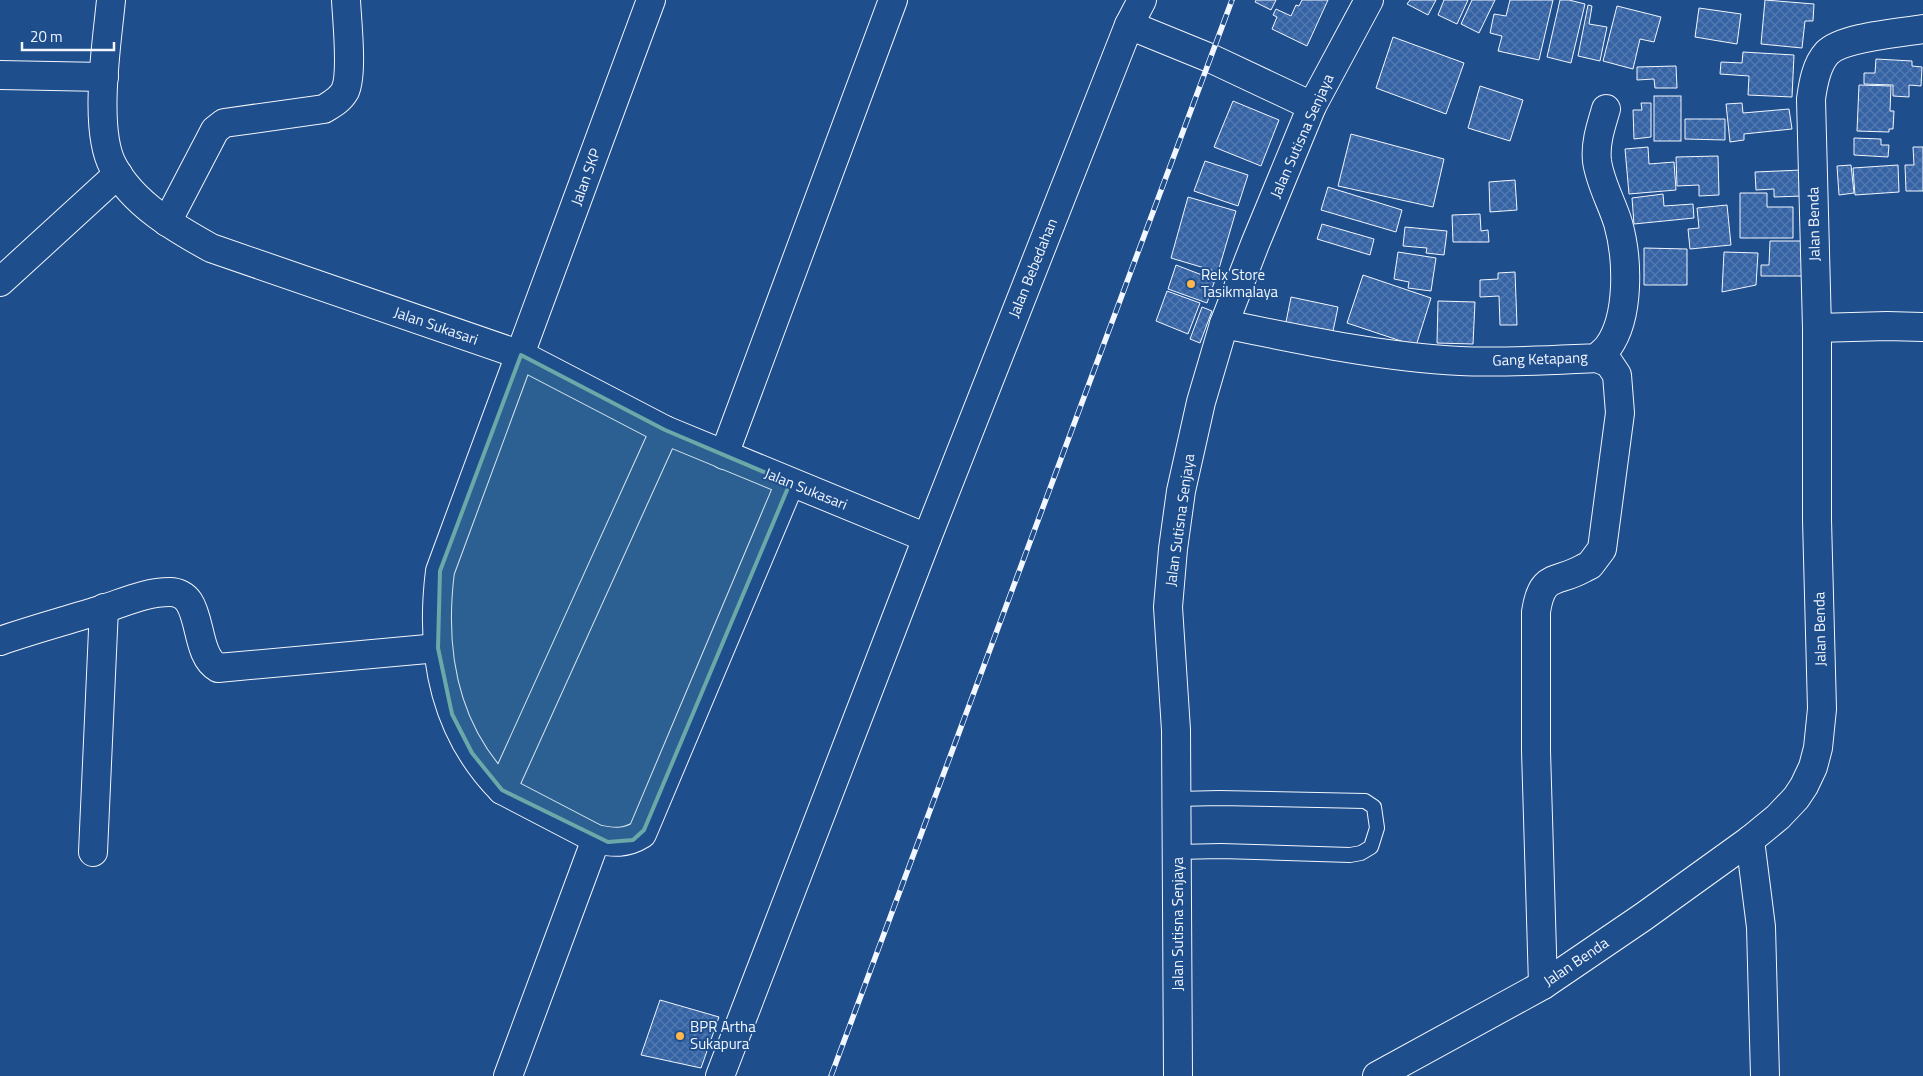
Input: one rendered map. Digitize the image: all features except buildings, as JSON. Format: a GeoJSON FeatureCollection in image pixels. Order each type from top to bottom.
{"type":"FeatureCollection","features":[{"type":"Feature","properties":{"kind":"street","name":"Jalan Sukasari"},"geometry":{"type":"LineString","coordinates":[[111,0],[102,110],[106,145],[112,165],[118,174],[149,209],[167,222],[211,248],[521,355],[665,430],[927,538]]}},
{"type":"Feature","properties":{"kind":"street"},"geometry":{"type":"LineString","coordinates":[[167,222],[216,130],[224,123],[324,109],[337,101],[345,90],[349,76],[346,0]]}},
{"type":"Feature","properties":{"kind":"street","name":"Jalan SKP"},"geometry":{"type":"LineString","coordinates":[[502,790],[481,767],[459,730],[446,695],[438,648],[437,602],[440,571],[651,0]]}},
{"type":"Feature","properties":{"kind":"street"},"geometry":{"type":"LineString","coordinates":[[724,455],[893,0]]}},
{"type":"Feature","properties":{"kind":"street","name":"Jalan Bebedahan"},"geometry":{"type":"LineString","coordinates":[[720,1076],[927,538],[1129,25],[1142,0]]}},
{"type":"Feature","properties":{"kind":"street","name":"Jalan Sutisna Senjaya"},"geometry":{"type":"LineString","coordinates":[[1178,1076],[1176,730],[1168,607],[1173,549],[1182,491],[1201,402],[1224,324],[1312,106],[1369,0]]}},
{"type":"Feature","properties":{"kind":"street"},"geometry":{"type":"LineString","coordinates":[[1129,25],[1210,58],[1312,106]]}},
{"type":"Feature","properties":{"kind":"street","name":"Jalan Benda"},"geometry":{"type":"LineString","coordinates":[[1376,1076],[1543,985],[1750,840],[1786,808],[1804,786],[1813,767],[1821,730],[1822,709],[1816,450],[1817,328],[1811,99],[1818,70],[1828,52],[1841,44],[1923,29]]}},
{"type":"Feature","properties":{"kind":"street"},"geometry":{"type":"LineString","coordinates":[[0,75],[104,77]]}},
{"type":"Feature","properties":{"kind":"street","name":"Gang Ketapang"},"geometry":{"type":"LineString","coordinates":[[1224,324],[1311,342],[1436,359],[1500,361],[1597,358],[1608,347],[1620,322],[1623,309],[1624,286],[1624,264],[1618,225],[1598,162],[1597,142],[1606,109]]}},
{"type":"Feature","properties":{"kind":"street"},"geometry":{"type":"LineString","coordinates":[[0,282],[118,174]]}},
{"type":"Feature","properties":{"kind":"street"},"geometry":{"type":"LineString","coordinates":[[1817,328],[1923,327]]}},
{"type":"Feature","properties":{"kind":"street"},"geometry":{"type":"LineString","coordinates":[[1543,985],[1536,751],[1536,612],[1539,594],[1547,584],[1584,568],[1590,564],[1602,549],[1620,412],[1617,375],[1609,363],[1597,358]]}},
{"type":"Feature","properties":{"kind":"street"},"geometry":{"type":"LineString","coordinates":[[665,430],[502,790],[596,839],[614,843],[626,842],[633,840],[644,830],[790,483]]}},
{"type":"Feature","properties":{"kind":"street"},"geometry":{"type":"LineString","coordinates":[[0,641],[150,594],[169,592],[184,596],[189,602],[196,618],[205,652],[212,663],[218,668],[438,648]]}},
{"type":"Feature","properties":{"kind":"street"},"geometry":{"type":"LineString","coordinates":[[93,852],[104,608]]}},
{"type":"Feature","properties":{"kind":"street"},"geometry":{"type":"LineString","coordinates":[[508,1076],[596,839]]}},
{"type":"Feature","properties":{"kind":"street"},"geometry":{"type":"LineString","coordinates":[[1750,840],[1761,927],[1764,1076]]}},
{"type":"Feature","properties":{"kind":"lane"},"geometry":{"type":"LineString","coordinates":[[1177,800],[1219,798],[1365,801],[1374,807],[1377,828],[1371,846],[1361,853],[1350,855],[1221,851],[1177,852]]}},
{"type":"Feature","properties":{"kind":"highlighted area"},"geometry":{"type":"Polygon","coordinates":[[[521,355],[665,430],[790,483],[644,830],[633,840],[608,842],[502,790],[472,753],[452,714],[438,648],[440,571],[521,355]]]}},
{"type":"Feature","properties":{"kind":"railway"},"geometry":{"type":"LineString","coordinates":[[831,1076],[1232,0]]}},
{"type":"Feature","properties":{"kind":"place","name":"Relx Store Tasikmalaya"},"geometry":{"type":"Point","coordinates":[1191,284]}},
{"type":"Feature","properties":{"kind":"place","name":"BPR Artha Sukapura"},"geometry":{"type":"Point","coordinates":[680,1036]}}]}
